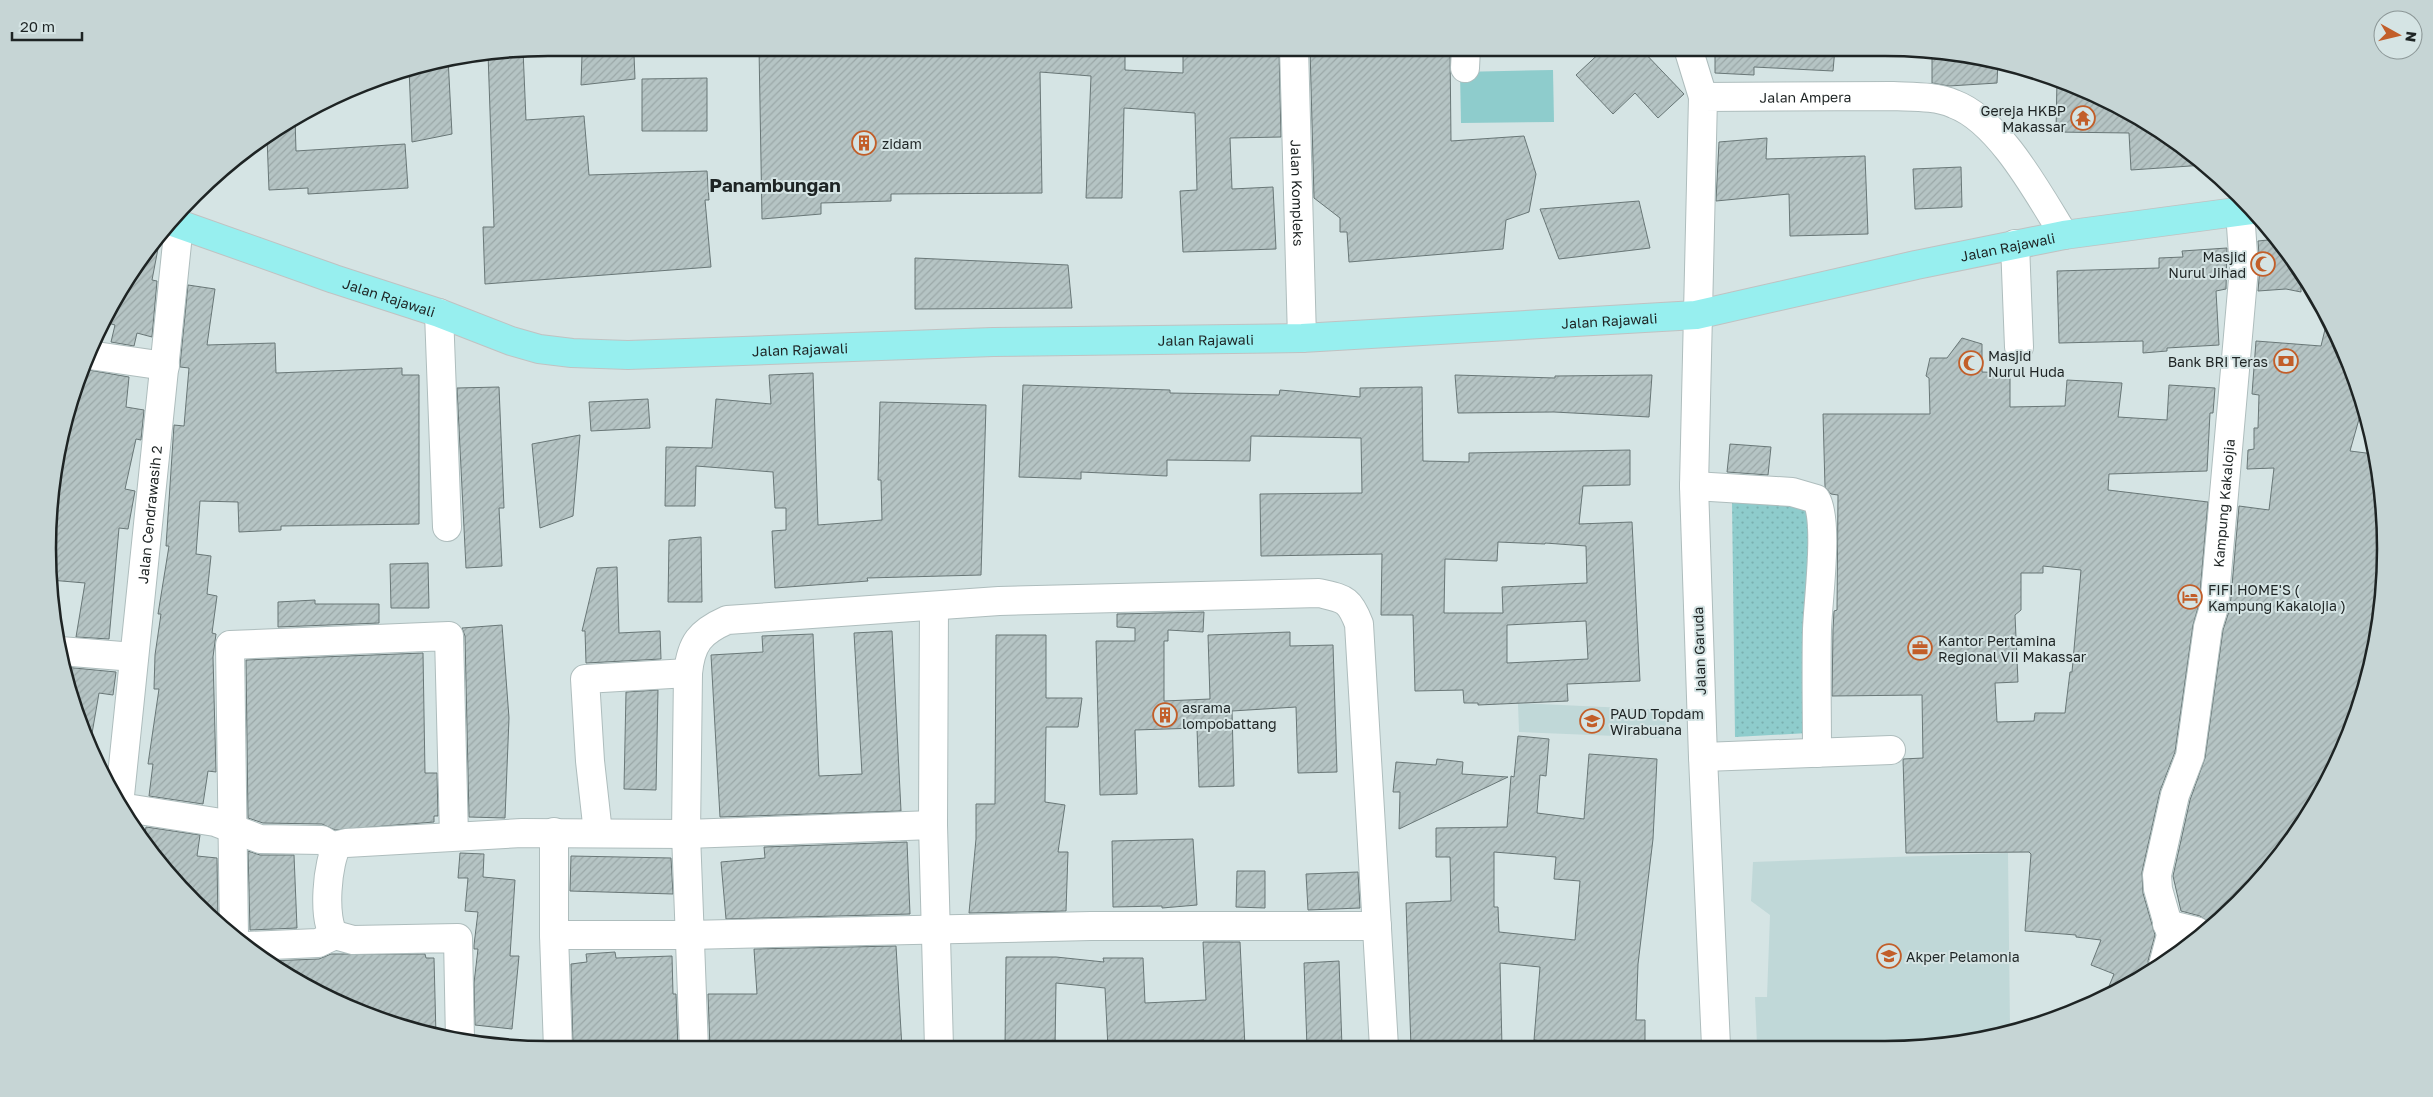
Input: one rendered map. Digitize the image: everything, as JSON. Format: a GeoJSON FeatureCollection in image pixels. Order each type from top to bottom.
{"type":"FeatureCollection","features":[{"type":"Feature","properties":{"kind":"main road","name":"Jalan Rajawali"},"geometry":{"type":"LineString","coordinates":[[178,224],[334,279],[439,313],[511,341],[539,349],[572,353],[628,355],[993,342],[1302,338],[1696,316],[2015,244],[2064,235],[2243,211]]}},
{"type":"Feature","properties":{"kind":"street","name":"Jalan Kompleks"},"geometry":{"type":"LineString","coordinates":[[1294,56],[1302,338]]}},
{"type":"Feature","properties":{"kind":"street"},"geometry":{"type":"LineString","coordinates":[[1690,56],[1703,97],[1696,316]]}},
{"type":"Feature","properties":{"kind":"street","name":"Jalan Ampera"},"geometry":{"type":"LineString","coordinates":[[1703,97],[1893,96],[1924,97],[1954,104],[1977,118],[2016,157],[2064,235]]}},
{"type":"Feature","properties":{"kind":"street","name":"Kampung Kakalojia"},"geometry":{"type":"LineString","coordinates":[[2167,952],[2171,935],[2158,889],[2157,875],[2175,795],[2190,756],[2208,627],[2214,607],[2244,268],[2246,214]]}},
{"type":"Feature","properties":{"kind":"street","name":"Jalan Cendrawasih 2"},"geometry":{"type":"LineString","coordinates":[[120,792],[165,366],[174,230]]}},
{"type":"Feature","properties":{"kind":"street"},"geometry":{"type":"LineString","coordinates":[[2015,244],[2019,347]]}},
{"type":"Feature","properties":{"kind":"street"},"geometry":{"type":"LineString","coordinates":[[439,313],[447,527]]}},
{"type":"Feature","properties":{"kind":"street","name":"Jalan Garuda"},"geometry":{"type":"LineString","coordinates":[[1696,316],[1694,486],[1703,757],[1716,1041]]}},
{"type":"Feature","properties":{"kind":"street"},"geometry":{"type":"LineString","coordinates":[[96,356],[165,366]]}},
{"type":"Feature","properties":{"kind":"street"},"geometry":{"type":"LineString","coordinates":[[1694,486],[1792,492],[1816,499],[1820,506],[1817,752]]}},
{"type":"Feature","properties":{"kind":"street"},"geometry":{"type":"LineString","coordinates":[[694,1041],[688,935],[686,834],[688,672],[690,654],[699,637],[712,626],[727,620],[999,601],[1319,593],[1345,598],[1353,608],[1359,624],[1384,1041]]}},
{"type":"Feature","properties":{"kind":"street"},"geometry":{"type":"LineString","coordinates":[[934,606],[933,826],[939,1041]]}},
{"type":"Feature","properties":{"kind":"street"},"geometry":{"type":"LineString","coordinates":[[234,927],[230,645],[449,636],[454,836]]}},
{"type":"Feature","properties":{"kind":"street"},"geometry":{"type":"LineString","coordinates":[[67,652],[134,657]]}},
{"type":"Feature","properties":{"kind":"street"},"geometry":{"type":"LineString","coordinates":[[598,833],[590,761],[585,679],[688,672]]}},
{"type":"Feature","properties":{"kind":"street"},"geometry":{"type":"LineString","coordinates":[[1703,757],[1891,750]]}},
{"type":"Feature","properties":{"kind":"street"},"geometry":{"type":"LineString","coordinates":[[130,808],[215,822],[260,839],[322,840],[336,848]]}},
{"type":"Feature","properties":{"kind":"street"},"geometry":{"type":"LineString","coordinates":[[460,1032],[458,938],[353,940],[335,935],[330,931],[328,923],[330,860],[336,848],[346,843],[454,836],[540,833],[686,834],[933,826]]}},
{"type":"Feature","properties":{"kind":"street"},"geometry":{"type":"LineString","coordinates":[[540,833],[554,935],[558,1041]]}},
{"type":"Feature","properties":{"kind":"street"},"geometry":{"type":"LineString","coordinates":[[2167,924],[2194,931]]}},
{"type":"Feature","properties":{"kind":"street"},"geometry":{"type":"LineString","coordinates":[[554,935],[688,935],[1091,926],[1377,926]]}},
{"type":"Feature","properties":{"kind":"street"},"geometry":{"type":"LineString","coordinates":[[258,946],[318,943],[335,935]]}},
{"type":"Feature","properties":{"kind":"shaded area"},"geometry":{"type":"Polygon","coordinates":[[[1553,70],[1554,122],[1461,123],[1460,72],[1553,70]]]}},
{"type":"Feature","properties":{"kind":"shaded area"},"geometry":{"type":"Polygon","coordinates":[[[1732,499],[1810,501],[1808,733],[1735,737],[1732,499]]]}},
{"type":"Feature","properties":{"kind":"shaded area","name":"PAUD Topdam Wirabuana"},"geometry":{"type":"Polygon","coordinates":[[[1518,703],[1668,710],[1664,738],[1519,732],[1518,703]]]}},
{"type":"Feature","properties":{"kind":"shaded area","name":"Akper Pelamonia"},"geometry":{"type":"Polygon","coordinates":[[[2008,853],[2010,1024],[1949,1037],[1917,1040],[1757,1041],[1755,997],[1767,997],[1770,915],[1751,901],[1753,862],[2008,853]]]}},
{"type":"Feature","properties":{"kind":"building"},"geometry":{"type":"Polygon","coordinates":[[[582,56],[634,56],[635,79],[581,85],[582,56]]]}},
{"type":"Feature","properties":{"kind":"building"},"geometry":{"type":"Polygon","coordinates":[[[759,56],[1125,56],[1125,70],[1183,73],[1183,56],[1279,56],[1281,137],[1230,138],[1232,189],[1273,187],[1276,249],[1183,252],[1180,191],[1197,190],[1195,113],[1124,108],[1122,198],[1086,198],[1091,76],[1040,72],[1042,193],[891,194],[891,201],[821,203],[821,214],[762,219],[759,56]]]}},
{"type":"Feature","properties":{"kind":"building"},"geometry":{"type":"Polygon","coordinates":[[[1310,56],[1450,56],[1451,141],[1524,136],[1536,174],[1529,212],[1506,220],[1503,249],[1349,262],[1347,232],[1340,232],[1340,218],[1314,198],[1310,56]]]}},
{"type":"Feature","properties":{"kind":"building"},"geometry":{"type":"Polygon","coordinates":[[[1596,56],[1648,56],[1684,94],[1658,118],[1635,93],[1613,114],[1576,75],[1596,56]]]}},
{"type":"Feature","properties":{"kind":"building"},"geometry":{"type":"Polygon","coordinates":[[[1715,56],[1834,56],[1833,71],[1754,67],[1754,75],[1715,73],[1715,56]]]}},
{"type":"Feature","properties":{"kind":"building"},"geometry":{"type":"Polygon","coordinates":[[[523,57],[526,120],[584,116],[589,175],[707,171],[709,200],[705,200],[711,267],[485,284],[483,227],[494,227],[488,60],[523,57]]]}},
{"type":"Feature","properties":{"kind":"building"},"geometry":{"type":"Polygon","coordinates":[[[1932,58],[1998,70],[1997,83],[1949,86],[1932,83],[1932,58]]]}},
{"type":"Feature","properties":{"kind":"building"},"geometry":{"type":"Polygon","coordinates":[[[448,67],[452,134],[412,142],[409,76],[448,67]]]}},
{"type":"Feature","properties":{"kind":"building"},"geometry":{"type":"Polygon","coordinates":[[[707,78],[707,131],[642,131],[642,79],[707,78]]]}},
{"type":"Feature","properties":{"kind":"building"},"geometry":{"type":"Polygon","coordinates":[[[2057,88],[2131,122],[2158,139],[2194,166],[2131,170],[2129,133],[2056,132],[2057,88]]]}},
{"type":"Feature","properties":{"kind":"building"},"geometry":{"type":"Polygon","coordinates":[[[295,126],[296,151],[405,144],[408,188],[308,194],[308,188],[269,190],[267,145],[295,126]]]}},
{"type":"Feature","properties":{"kind":"building"},"geometry":{"type":"Polygon","coordinates":[[[1767,138],[1766,159],[1865,156],[1868,234],[1790,236],[1789,194],[1716,201],[1719,142],[1767,138]]]}},
{"type":"Feature","properties":{"kind":"building"},"geometry":{"type":"Polygon","coordinates":[[[1961,167],[1962,207],[1915,209],[1913,169],[1961,167]]]}},
{"type":"Feature","properties":{"kind":"building"},"geometry":{"type":"Polygon","coordinates":[[[1639,201],[1650,248],[1559,259],[1540,209],[1639,201]]]}},
{"type":"Feature","properties":{"kind":"building"},"geometry":{"type":"Polygon","coordinates":[[[2268,240],[2294,275],[2301,286],[2301,292],[2286,289],[2258,291],[2260,267],[2258,241],[2268,240]]]}},
{"type":"Feature","properties":{"kind":"building"},"geometry":{"type":"Polygon","coordinates":[[[2227,248],[2226,289],[2216,291],[2219,345],[2167,348],[2167,351],[2143,353],[2143,341],[2059,343],[2057,271],[2159,268],[2159,258],[2183,257],[2182,251],[2227,248]]]}},
{"type":"Feature","properties":{"kind":"building"},"geometry":{"type":"Polygon","coordinates":[[[158,249],[152,280],[157,281],[152,337],[137,333],[134,346],[111,342],[115,325],[111,324],[122,302],[158,249]]]}},
{"type":"Feature","properties":{"kind":"building"},"geometry":{"type":"Polygon","coordinates":[[[915,258],[1068,265],[1072,308],[915,309],[915,258]]]}},
{"type":"Feature","properties":{"kind":"building"},"geometry":{"type":"Polygon","coordinates":[[[188,285],[215,289],[207,345],[275,343],[276,373],[402,368],[402,375],[419,375],[419,524],[281,526],[281,530],[239,532],[238,502],[200,501],[196,554],[211,556],[207,594],[217,596],[212,633],[216,634],[213,657],[216,772],[208,771],[203,804],[149,796],[153,764],[148,764],[159,689],[154,689],[155,655],[161,614],[158,614],[169,546],[166,546],[174,425],[184,426],[189,368],[180,367],[188,285]]]}},
{"type":"Feature","properties":{"kind":"building"},"geometry":{"type":"Polygon","coordinates":[[[2325,329],[2351,390],[2359,418],[2350,451],[2367,453],[2373,484],[2377,548],[2376,581],[2367,645],[2351,707],[2326,766],[2311,795],[2294,822],[2255,873],[2233,897],[2207,921],[2200,916],[2181,911],[2173,876],[2190,800],[2205,758],[2223,630],[2230,608],[2239,506],[2269,510],[2274,468],[2247,469],[2248,450],[2254,449],[2254,428],[2258,428],[2259,395],[2252,394],[2256,341],[2321,346],[2325,329]]]}},
{"type":"Feature","properties":{"kind":"building"},"geometry":{"type":"Polygon","coordinates":[[[1962,338],[1982,344],[1982,372],[2010,373],[2010,407],[2065,406],[2067,380],[2122,383],[2118,417],[2167,420],[2169,385],[2215,388],[2213,413],[2210,413],[2207,471],[2109,474],[2108,490],[2208,502],[2199,604],[2193,625],[2175,752],[2160,791],[2142,872],[2143,893],[2155,935],[2149,964],[2109,986],[2114,974],[2091,965],[2101,940],[2076,937],[2076,935],[2025,931],[2031,854],[2029,852],[1906,853],[1903,759],[1923,758],[1922,695],[1832,696],[1834,611],[1837,610],[1838,495],[1831,494],[1825,487],[1823,414],[1930,414],[1929,378],[1926,376],[1930,358],[1947,358],[1962,338]],[[2043,566],[2043,573],[2021,573],[2021,610],[2015,615],[2018,682],[1995,683],[1997,722],[2034,721],[2035,713],[2065,713],[2070,672],[2072,672],[2081,570],[2043,566]]]}},
{"type":"Feature","properties":{"kind":"building"},"geometry":{"type":"Polygon","coordinates":[[[90,370],[129,377],[126,407],[144,410],[141,440],[136,439],[125,489],[135,491],[128,529],[119,528],[109,639],[76,637],[85,583],[57,581],[56,548],[60,484],[66,452],[82,390],[90,370]]]}},
{"type":"Feature","properties":{"kind":"building"},"geometry":{"type":"Polygon","coordinates":[[[813,373],[818,525],[882,520],[881,480],[878,480],[880,402],[986,405],[981,575],[867,578],[868,581],[775,588],[772,531],[786,530],[786,508],[775,508],[773,472],[696,466],[695,506],[665,506],[666,447],[712,448],[716,399],[771,404],[769,375],[813,373]]]}},
{"type":"Feature","properties":{"kind":"building"},"geometry":{"type":"Polygon","coordinates":[[[1455,375],[1555,378],[1555,376],[1652,375],[1649,417],[1554,412],[1458,413],[1455,375]]]}},
{"type":"Feature","properties":{"kind":"building"},"geometry":{"type":"Polygon","coordinates":[[[1023,385],[1170,390],[1170,393],[1279,395],[1280,390],[1360,397],[1360,388],[1422,387],[1423,461],[1469,462],[1469,453],[1630,450],[1630,485],[1583,486],[1579,524],[1632,522],[1640,681],[1567,684],[1568,701],[1478,705],[1478,703],[1464,703],[1463,690],[1415,691],[1413,615],[1381,615],[1382,554],[1261,556],[1260,494],[1362,493],[1361,438],[1251,436],[1250,461],[1167,460],[1167,476],[1081,472],[1081,479],[1019,477],[1023,385]],[[1498,542],[1497,561],[1445,559],[1444,613],[1503,613],[1502,587],[1587,583],[1586,546],[1498,542]],[[1586,621],[1507,625],[1507,663],[1588,659],[1586,621]]]}},
{"type":"Feature","properties":{"kind":"building"},"geometry":{"type":"Polygon","coordinates":[[[499,387],[504,508],[499,508],[502,566],[466,568],[457,388],[499,387]]]}},
{"type":"Feature","properties":{"kind":"building"},"geometry":{"type":"Polygon","coordinates":[[[648,399],[650,428],[591,431],[589,402],[648,399]]]}},
{"type":"Feature","properties":{"kind":"building"},"geometry":{"type":"Polygon","coordinates":[[[580,435],[573,516],[540,528],[532,444],[580,435]]]}},
{"type":"Feature","properties":{"kind":"building"},"geometry":{"type":"Polygon","coordinates":[[[1730,444],[1771,447],[1768,475],[1727,472],[1730,444]]]}},
{"type":"Feature","properties":{"kind":"building"},"geometry":{"type":"Polygon","coordinates":[[[701,537],[702,602],[668,602],[669,540],[701,537]]]}},
{"type":"Feature","properties":{"kind":"building"},"geometry":{"type":"Polygon","coordinates":[[[428,563],[429,608],[391,608],[390,564],[428,563]]]}},
{"type":"Feature","properties":{"kind":"building"},"geometry":{"type":"Polygon","coordinates":[[[617,567],[619,633],[660,631],[661,659],[586,663],[585,631],[582,631],[597,568],[617,567]]]}},
{"type":"Feature","properties":{"kind":"building"},"geometry":{"type":"Polygon","coordinates":[[[315,600],[315,604],[379,604],[379,623],[278,627],[278,602],[315,600]]]}},
{"type":"Feature","properties":{"kind":"building"},"geometry":{"type":"Polygon","coordinates":[[[1204,612],[1203,632],[1168,630],[1168,641],[1164,641],[1164,701],[1210,699],[1208,635],[1290,632],[1290,646],[1333,645],[1337,772],[1298,773],[1296,707],[1232,711],[1234,786],[1199,787],[1197,728],[1135,730],[1137,794],[1100,795],[1096,641],[1135,641],[1135,628],[1117,627],[1117,614],[1204,612]]]}},
{"type":"Feature","properties":{"kind":"building"},"geometry":{"type":"Polygon","coordinates":[[[502,625],[509,718],[505,818],[469,817],[465,636],[462,628],[502,625]]]}},
{"type":"Feature","properties":{"kind":"building"},"geometry":{"type":"Polygon","coordinates":[[[892,631],[901,811],[720,817],[711,655],[763,652],[762,636],[813,634],[819,776],[862,774],[854,633],[892,631]]]}},
{"type":"Feature","properties":{"kind":"building"},"geometry":{"type":"Polygon","coordinates":[[[996,635],[1046,635],[1046,698],[1082,698],[1078,727],[1046,727],[1045,802],[1065,805],[1058,852],[1068,852],[1066,911],[969,913],[976,839],[976,804],[995,804],[996,635]]]}},
{"type":"Feature","properties":{"kind":"building"},"geometry":{"type":"Polygon","coordinates":[[[423,653],[425,773],[437,773],[438,816],[434,816],[434,822],[335,830],[322,824],[263,823],[248,818],[246,660],[423,653]]]}},
{"type":"Feature","properties":{"kind":"building"},"geometry":{"type":"Polygon","coordinates":[[[71,668],[116,672],[113,695],[99,693],[92,732],[82,707],[71,668]]]}},
{"type":"Feature","properties":{"kind":"building"},"geometry":{"type":"Polygon","coordinates":[[[658,690],[656,790],[624,789],[626,692],[658,690]]]}},
{"type":"Feature","properties":{"kind":"building"},"geometry":{"type":"Polygon","coordinates":[[[1518,736],[1549,739],[1546,776],[1540,775],[1537,813],[1584,819],[1589,754],[1657,759],[1653,839],[1638,964],[1636,1020],[1645,1020],[1645,1041],[1534,1040],[1540,967],[1500,963],[1502,1041],[1411,1041],[1406,903],[1451,901],[1450,857],[1436,857],[1436,828],[1507,827],[1511,776],[1514,777],[1518,736]],[[1494,852],[1494,907],[1498,907],[1499,932],[1575,940],[1580,881],[1554,879],[1556,857],[1494,852]]]}},
{"type":"Feature","properties":{"kind":"building"},"geometry":{"type":"Polygon","coordinates":[[[1437,759],[1463,762],[1462,774],[1508,777],[1399,829],[1400,792],[1393,792],[1396,762],[1436,765],[1437,759]]]}},
{"type":"Feature","properties":{"kind":"building"},"geometry":{"type":"Polygon","coordinates":[[[146,827],[200,835],[197,856],[217,858],[218,913],[178,873],[145,831],[146,827]]]}},
{"type":"Feature","properties":{"kind":"building"},"geometry":{"type":"Polygon","coordinates":[[[1193,839],[1197,905],[1162,908],[1162,906],[1113,907],[1112,841],[1193,839]]]}},
{"type":"Feature","properties":{"kind":"building"},"geometry":{"type":"Polygon","coordinates":[[[907,842],[910,914],[726,919],[721,862],[765,858],[764,847],[907,842]]]}},
{"type":"Feature","properties":{"kind":"building"},"geometry":{"type":"Polygon","coordinates":[[[248,851],[260,855],[294,855],[297,928],[250,930],[248,851]]]}},
{"type":"Feature","properties":{"kind":"building"},"geometry":{"type":"Polygon","coordinates":[[[460,853],[484,854],[483,877],[515,880],[510,956],[519,956],[512,1029],[475,1025],[474,983],[478,949],[474,949],[474,945],[478,912],[465,911],[468,878],[458,878],[460,853]]]}},
{"type":"Feature","properties":{"kind":"building"},"geometry":{"type":"Polygon","coordinates":[[[571,856],[671,858],[673,894],[570,891],[571,856]]]}},
{"type":"Feature","properties":{"kind":"building"},"geometry":{"type":"Polygon","coordinates":[[[1237,871],[1265,871],[1265,908],[1236,907],[1237,871]]]}},
{"type":"Feature","properties":{"kind":"building"},"geometry":{"type":"Polygon","coordinates":[[[1358,872],[1360,908],[1308,910],[1306,874],[1358,872]]]}},
{"type":"Feature","properties":{"kind":"building"},"geometry":{"type":"Polygon","coordinates":[[[1203,942],[1240,942],[1245,1041],[1108,1041],[1105,988],[1056,983],[1055,1041],[1005,1041],[1006,957],[1056,957],[1104,962],[1103,958],[1143,958],[1145,1003],[1206,1000],[1203,942]]]}},
{"type":"Feature","properties":{"kind":"building"},"geometry":{"type":"Polygon","coordinates":[[[896,946],[902,1041],[710,1041],[708,994],[757,994],[754,949],[896,946]]]}},
{"type":"Feature","properties":{"kind":"building"},"geometry":{"type":"Polygon","coordinates":[[[615,952],[616,958],[672,956],[673,994],[676,994],[678,1041],[573,1041],[571,964],[587,962],[586,954],[615,952]]]}},
{"type":"Feature","properties":{"kind":"building"},"geometry":{"type":"Polygon","coordinates":[[[331,954],[425,954],[426,958],[434,958],[436,1027],[390,1015],[360,1003],[302,975],[279,961],[319,959],[331,954]]]}},
{"type":"Feature","properties":{"kind":"building"},"geometry":{"type":"Polygon","coordinates":[[[1339,961],[1342,1041],[1307,1041],[1304,963],[1339,961]]]}},
{"type":"Feature","properties":{"kind":"place","name":"Gereja HKBP Makassar"},"geometry":{"type":"Point","coordinates":[2083,118]}},
{"type":"Feature","properties":{"kind":"place","name":"zidam"},"geometry":{"type":"Point","coordinates":[864,143]}},
{"type":"Feature","properties":{"kind":"place","name":"Masjid Nurul Jihad"},"geometry":{"type":"Point","coordinates":[2263,264]}},
{"type":"Feature","properties":{"kind":"place","name":"Bank BRI Teras"},"geometry":{"type":"Point","coordinates":[2286,361]}},
{"type":"Feature","properties":{"kind":"place","name":"Masjid Nurul Huda"},"geometry":{"type":"Point","coordinates":[1971,363]}},
{"type":"Feature","properties":{"kind":"place","name":"FIFI HOME'S ( Kampung Kakalojia )"},"geometry":{"type":"Point","coordinates":[2190,597]}},
{"type":"Feature","properties":{"kind":"place","name":"Kantor Pertamina Regional VII Makassar"},"geometry":{"type":"Point","coordinates":[1920,648]}},
{"type":"Feature","properties":{"kind":"place","name":"asrama lompobattang"},"geometry":{"type":"Point","coordinates":[1165,715]}},
{"type":"Feature","properties":{"kind":"place","name":"PAUD Topdam Wirabuana"},"geometry":{"type":"Point","coordinates":[1592,721]}},
{"type":"Feature","properties":{"kind":"place","name":"Akper Pelamonia"},"geometry":{"type":"Point","coordinates":[1889,956]}},
{"type":"Feature","properties":{"kind":"district","name":"Panambungan"},"geometry":{"type":"Point","coordinates":[775,184]}}]}
